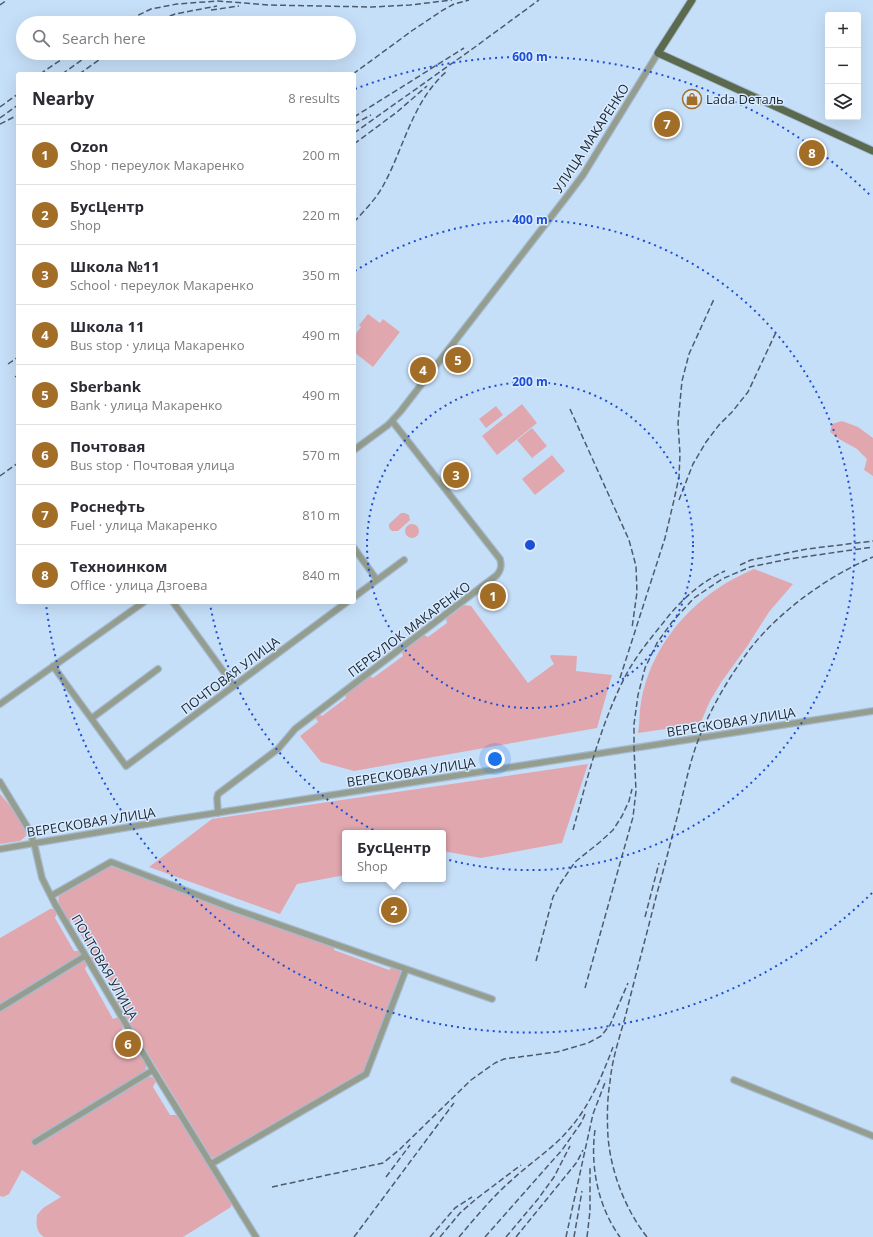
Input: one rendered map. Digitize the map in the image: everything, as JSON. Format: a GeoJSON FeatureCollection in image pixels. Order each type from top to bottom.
{"type":"FeatureCollection","features":[{"type":"Feature","properties":{"kind":"main road"},"geometry":{"type":"LineString","coordinates":[[692,0],[658,54],[873,151]]}},
{"type":"Feature","properties":{"kind":"street","name":"УЛИЦА МАКАРЕНКО"},"geometry":{"type":"LineString","coordinates":[[356,448],[392,421],[410,400],[568,195],[583,175],[658,54]]}},
{"type":"Feature","properties":{"kind":"street","name":"ПЕРЕУЛОК МАКАРЕНКО"},"geometry":{"type":"LineString","coordinates":[[218,813],[218,794],[278,749],[295,729],[497,575],[502,567],[500,559],[392,421]]}},
{"type":"Feature","properties":{"kind":"street"},"geometry":{"type":"LineString","coordinates":[[356,551],[377,580]]}},
{"type":"Feature","properties":{"kind":"street"},"geometry":{"type":"LineString","coordinates":[[356,596],[404,560]]}},
{"type":"Feature","properties":{"kind":"street"},"geometry":{"type":"LineString","coordinates":[[0,703],[141,604]]}},
{"type":"Feature","properties":{"kind":"street"},"geometry":{"type":"LineString","coordinates":[[174,604],[234,686]]}},
{"type":"Feature","properties":{"kind":"street","name":"ПОЧТОВАЯ УЛИЦА"},"geometry":{"type":"LineString","coordinates":[[92,718],[126,766],[344,604]]}},
{"type":"Feature","properties":{"kind":"street"},"geometry":{"type":"LineString","coordinates":[[53,666],[92,718],[158,669]]}},
{"type":"Feature","properties":{"kind":"street","name":"ВЕРЕСКОВАЯ УЛИЦА"},"geometry":{"type":"LineString","coordinates":[[0,849],[218,813],[873,711]]}},
{"type":"Feature","properties":{"kind":"street","name":"ПОЧТОВАЯ УЛИЦА"},"geometry":{"type":"LineString","coordinates":[[0,782],[28,828],[34,843],[42,878],[51,896],[153,1070],[256,1237]]}},
{"type":"Feature","properties":{"kind":"street"},"geometry":{"type":"LineString","coordinates":[[51,896],[111,862],[234,909],[492,999]]}},
{"type":"Feature","properties":{"kind":"street"},"geometry":{"type":"LineString","coordinates":[[0,1008],[85,956]]}},
{"type":"Feature","properties":{"kind":"street"},"geometry":{"type":"LineString","coordinates":[[211,1164],[366,1074],[406,969]]}},
{"type":"Feature","properties":{"kind":"street"},"geometry":{"type":"LineString","coordinates":[[35,1142],[153,1070]]}},
{"type":"Feature","properties":{"kind":"street"},"geometry":{"type":"LineString","coordinates":[[734,1080],[873,1136]]}},
{"type":"Feature","properties":{"kind":"shaded area"},"geometry":{"type":"Polygon","coordinates":[[[368,314],[380,323],[383,319],[400,332],[373,367],[356,354],[356,333],[361,327],[359,325],[368,314]]]}},
{"type":"Feature","properties":{"kind":"shaded area"},"geometry":{"type":"Polygon","coordinates":[[[522,404],[537,423],[497,455],[482,436],[522,404]]]}},
{"type":"Feature","properties":{"kind":"shaded area"},"geometry":{"type":"Polygon","coordinates":[[[496,406],[503,415],[486,428],[479,419],[496,406]]]}},
{"type":"Feature","properties":{"kind":"shaded area"},"geometry":{"type":"Polygon","coordinates":[[[842,421],[858,427],[873,438],[873,476],[864,470],[867,459],[857,449],[830,432],[832,424],[842,421]]]}},
{"type":"Feature","properties":{"kind":"shaded area"},"geometry":{"type":"Polygon","coordinates":[[[532,428],[547,446],[532,458],[517,440],[532,428]]]}},
{"type":"Feature","properties":{"kind":"shaded area"},"geometry":{"type":"Polygon","coordinates":[[[552,455],[565,471],[535,495],[522,479],[552,455]]]}},
{"type":"Feature","properties":{"kind":"shaded area"},"geometry":{"type":"Polygon","coordinates":[[[401,513],[409,515],[410,520],[398,531],[392,531],[389,528],[389,524],[401,513]]]}},
{"type":"Feature","properties":{"kind":"shaded area"},"geometry":{"type":"Polygon","coordinates":[[[412,524],[417,526],[419,531],[417,536],[412,538],[407,536],[405,531],[407,526],[412,524]]]}},
{"type":"Feature","properties":{"kind":"shaded area"},"geometry":{"type":"Polygon","coordinates":[[[754,569],[793,584],[769,612],[748,645],[722,681],[710,701],[700,724],[638,733],[640,706],[645,685],[658,653],[667,638],[690,611],[703,599],[726,583],[754,569]]]}},
{"type":"Feature","properties":{"kind":"shaded area"},"geometry":{"type":"Polygon","coordinates":[[[464,605],[471,606],[528,683],[554,664],[550,657],[551,655],[577,656],[576,671],[612,675],[597,728],[354,771],[321,762],[300,736],[318,722],[315,717],[319,714],[322,716],[346,698],[345,694],[370,676],[373,678],[403,656],[402,652],[424,635],[428,637],[447,623],[446,619],[464,605]]]}},
{"type":"Feature","properties":{"kind":"shaded area"},"geometry":{"type":"Polygon","coordinates":[[[588,764],[562,843],[481,858],[446,852],[446,830],[342,830],[342,876],[297,884],[280,914],[149,867],[212,819],[588,764]]]}},
{"type":"Feature","properties":{"kind":"shaded area"},"geometry":{"type":"Polygon","coordinates":[[[0,794],[16,814],[23,826],[26,836],[20,841],[0,844],[0,794]]]}},
{"type":"Feature","properties":{"kind":"shaded area"},"geometry":{"type":"Polygon","coordinates":[[[111,866],[334,947],[334,950],[389,970],[392,967],[400,970],[401,974],[363,1073],[215,1159],[211,1157],[117,1003],[118,997],[101,966],[94,963],[91,957],[93,956],[73,921],[69,922],[59,904],[58,897],[60,894],[111,866]]]}},
{"type":"Feature","properties":{"kind":"shaded area"},"geometry":{"type":"Polygon","coordinates":[[[50,909],[54,909],[56,911],[57,913],[55,918],[74,951],[79,951],[87,965],[85,969],[113,1019],[118,1017],[123,1026],[122,1030],[134,1051],[140,1053],[146,1064],[146,1069],[144,1072],[148,1077],[152,1077],[156,1081],[153,1087],[170,1115],[177,1115],[231,1202],[231,1207],[183,1237],[44,1237],[39,1233],[37,1228],[37,1215],[43,1208],[61,1197],[22,1170],[9,1194],[3,1197],[0,1196],[0,938],[50,909]]]}},
{"type":"Feature","properties":{"kind":"railway"},"geometry":{"type":"LineString","coordinates":[[0,5],[7,0]]}},
{"type":"Feature","properties":{"kind":"railway"},"geometry":{"type":"LineString","coordinates":[[136,16],[151,9],[177,4],[218,1],[269,5],[372,7],[410,5],[452,0]]}},
{"type":"Feature","properties":{"kind":"railway"},"geometry":{"type":"LineString","coordinates":[[356,72],[443,10],[454,4],[469,0]]}},
{"type":"Feature","properties":{"kind":"railway"},"geometry":{"type":"LineString","coordinates":[[356,132],[539,0]]}},
{"type":"Feature","properties":{"kind":"railway"},"geometry":{"type":"LineString","coordinates":[[170,16],[217,6]]}},
{"type":"Feature","properties":{"kind":"railway"},"geometry":{"type":"LineString","coordinates":[[211,10],[239,6]]}},
{"type":"Feature","properties":{"kind":"railway"},"geometry":{"type":"LineString","coordinates":[[356,116],[464,48]]}},
{"type":"Feature","properties":{"kind":"railway"},"geometry":{"type":"LineString","coordinates":[[43,72],[61,60]]}},
{"type":"Feature","properties":{"kind":"railway"},"geometry":{"type":"LineString","coordinates":[[65,72],[82,60]]}},
{"type":"Feature","properties":{"kind":"railway"},"geometry":{"type":"LineString","coordinates":[[82,72],[99,60]]}},
{"type":"Feature","properties":{"kind":"railway"},"geometry":{"type":"LineString","coordinates":[[356,220],[370,205],[380,191],[417,111],[434,84],[446,72]]}},
{"type":"Feature","properties":{"kind":"railway"},"geometry":{"type":"LineString","coordinates":[[356,143],[397,112],[427,86]]}},
{"type":"Feature","properties":{"kind":"railway"},"geometry":{"type":"LineString","coordinates":[[0,107],[16,95]]}},
{"type":"Feature","properties":{"kind":"railway"},"geometry":{"type":"LineString","coordinates":[[0,118],[16,106]]}},
{"type":"Feature","properties":{"kind":"railway"},"geometry":{"type":"LineString","coordinates":[[356,123],[371,115]]}},
{"type":"Feature","properties":{"kind":"railway"},"geometry":{"type":"LineString","coordinates":[[0,124],[16,116]]}},
{"type":"Feature","properties":{"kind":"railway"},"geometry":{"type":"LineString","coordinates":[[620,678],[665,538],[679,477],[680,454],[678,423],[682,381],[689,354],[714,299]]}},
{"type":"Feature","properties":{"kind":"railway"},"geometry":{"type":"LineString","coordinates":[[679,500],[693,464],[706,442],[748,392],[777,330]]}},
{"type":"Feature","properties":{"kind":"railway"},"geometry":{"type":"LineString","coordinates":[[8,364],[16,358]]}},
{"type":"Feature","properties":{"kind":"railway"},"geometry":{"type":"LineString","coordinates":[[570,409],[629,540],[636,566],[637,592],[632,628]]}},
{"type":"Feature","properties":{"kind":"railway"},"geometry":{"type":"LineString","coordinates":[[0,476],[16,464]]}},
{"type":"Feature","properties":{"kind":"railway"},"geometry":{"type":"LineString","coordinates":[[740,565],[751,560],[807,549],[873,541]]}},
{"type":"Feature","properties":{"kind":"railway"},"geometry":{"type":"LineString","coordinates":[[585,988],[633,817],[636,791],[634,724],[638,695],[645,668],[657,643],[672,622],[694,598],[722,579],[750,567],[789,559],[873,547]]}},
{"type":"Feature","properties":{"kind":"railway"},"geometry":{"type":"LineString","coordinates":[[647,1237],[632,1214],[620,1190],[612,1163],[608,1137],[608,1096],[616,1048],[696,747],[720,694],[740,663],[759,638],[804,597],[838,574],[873,557]]}},
{"type":"Feature","properties":{"kind":"railway"},"geometry":{"type":"LineString","coordinates":[[573,830],[602,730],[631,666],[653,635],[683,600],[707,581],[725,571]]}},
{"type":"Feature","properties":{"kind":"railway"},"geometry":{"type":"LineString","coordinates":[[536,961],[553,897],[560,884],[575,862],[613,830],[629,801],[632,789]]}},
{"type":"Feature","properties":{"kind":"railway"},"geometry":{"type":"LineString","coordinates":[[645,917],[659,863]]}},
{"type":"Feature","properties":{"kind":"railway"},"geometry":{"type":"LineString","coordinates":[[272,1187],[383,1163],[399,1150],[471,1080],[495,1063],[504,1059],[557,1052],[588,1043],[601,1036],[610,1025],[628,983]]}},
{"type":"Feature","properties":{"kind":"railway"},"geometry":{"type":"LineString","coordinates":[[459,1237],[499,1192],[519,1173],[552,1146],[573,1125],[593,1094],[613,1047]]}},
{"type":"Feature","properties":{"kind":"railway"},"geometry":{"type":"LineString","coordinates":[[566,1237],[593,1114],[606,1080]]}},
{"type":"Feature","properties":{"kind":"railway"},"geometry":{"type":"LineString","coordinates":[[354,1237],[454,1103]]}},
{"type":"Feature","properties":{"kind":"railway"},"geometry":{"type":"LineString","coordinates":[[485,1237],[562,1150],[581,1123],[586,1112]]}},
{"type":"Feature","properties":{"kind":"railway"},"geometry":{"type":"LineString","coordinates":[[595,1130],[594,1158],[597,1186],[606,1213],[620,1237]]}},
{"type":"Feature","properties":{"kind":"railway"},"geometry":{"type":"LineString","coordinates":[[386,1177],[410,1145]]}},
{"type":"Feature","properties":{"kind":"railway"},"geometry":{"type":"LineString","coordinates":[[506,1237],[538,1199],[554,1177],[570,1146]]}},
{"type":"Feature","properties":{"kind":"railway"},"geometry":{"type":"LineString","coordinates":[[516,1237],[577,1162],[583,1150]]}},
{"type":"Feature","properties":{"kind":"railway"},"geometry":{"type":"LineString","coordinates":[[440,1237],[460,1213],[521,1165]]}},
{"type":"Feature","properties":{"kind":"railway"},"geometry":{"type":"LineString","coordinates":[[587,1237],[590,1211],[590,1166]]}},
{"type":"Feature","properties":{"kind":"railway"},"geometry":{"type":"LineString","coordinates":[[574,1237],[582,1191]]}},
{"type":"Feature","properties":{"kind":"railway"},"geometry":{"type":"LineString","coordinates":[[430,1237],[455,1208],[472,1197]]}},
{"type":"Feature","properties":{"kind":"place","name":"Lada Dеталь"},"geometry":{"type":"Point","coordinates":[692,99]}},
{"type":"Feature","properties":{"kind":"place","name":"Роснефть"},"geometry":{"type":"Point","coordinates":[667,124]}},
{"type":"Feature","properties":{"kind":"place","name":"Техноинком"},"geometry":{"type":"Point","coordinates":[812,153]}},
{"type":"Feature","properties":{"kind":"place","name":"Sberbank"},"geometry":{"type":"Point","coordinates":[458,360]}},
{"type":"Feature","properties":{"kind":"place","name":"Школа 11"},"geometry":{"type":"Point","coordinates":[423,370]}},
{"type":"Feature","properties":{"kind":"place","name":"Школа №11"},"geometry":{"type":"Point","coordinates":[456,475]}},
{"type":"Feature","properties":{"kind":"place","name":"Ozon"},"geometry":{"type":"Point","coordinates":[493,596]}},
{"type":"Feature","properties":{"kind":"place","name":"БусЦентр"},"geometry":{"type":"Point","coordinates":[394,910]}},
{"type":"Feature","properties":{"kind":"place","name":"Почтовая"},"geometry":{"type":"Point","coordinates":[128,1044]}}]}
